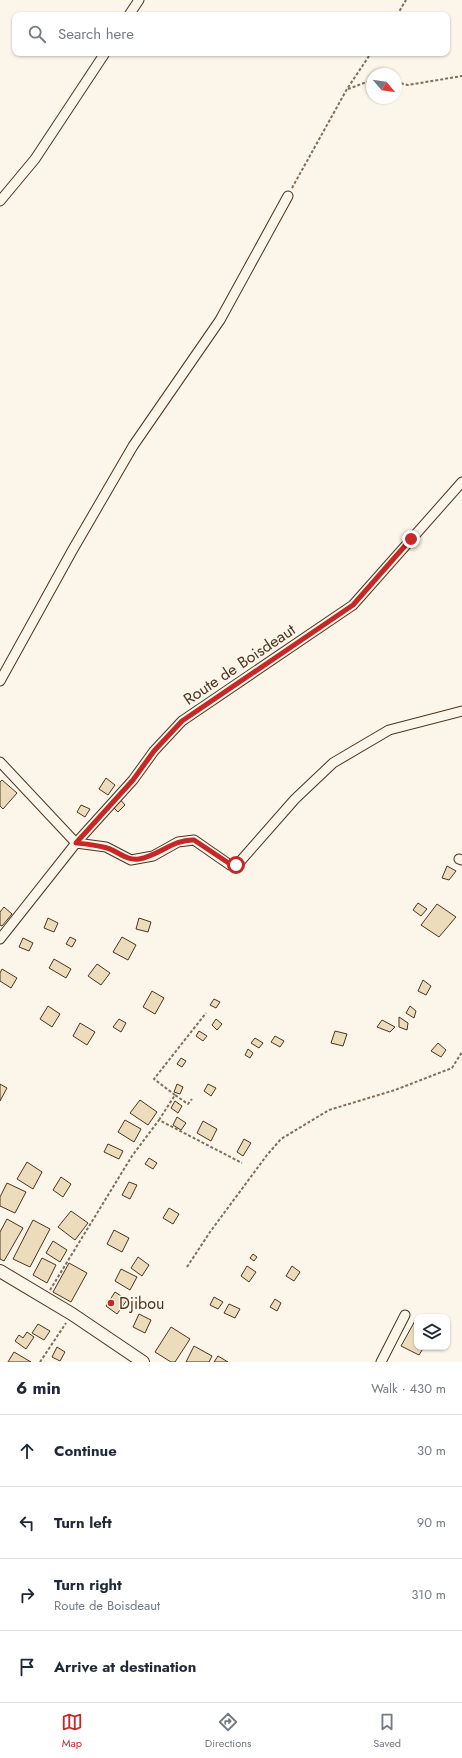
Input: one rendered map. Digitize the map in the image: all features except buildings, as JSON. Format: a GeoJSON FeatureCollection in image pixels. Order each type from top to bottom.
{"type":"FeatureCollection","features":[{"type":"Feature","properties":{"kind":"street"},"geometry":{"type":"LineString","coordinates":[[131,12],[139,0]]}},
{"type":"Feature","properties":{"kind":"street"},"geometry":{"type":"LineString","coordinates":[[0,201],[34,159],[102,56]]}},
{"type":"Feature","properties":{"kind":"street"},"geometry":{"type":"LineString","coordinates":[[0,681],[72,551],[133,446],[220,320],[288,196]]}},
{"type":"Feature","properties":{"kind":"street","name":"Route de Boisdeaut"},"geometry":{"type":"LineString","coordinates":[[0,939],[76,843],[133,780],[154,751],[182,721],[353,605],[462,482]]}},
{"type":"Feature","properties":{"kind":"street"},"geometry":{"type":"LineString","coordinates":[[0,762],[76,843],[106,847],[131,860],[153,856],[178,842],[194,840],[230,864],[236,865],[295,799],[333,763],[389,730],[462,711]]}},
{"type":"Feature","properties":{"kind":"street"},"geometry":{"type":"LineString","coordinates":[[0,1271],[72,1314],[143,1362]]}},
{"type":"Feature","properties":{"kind":"street"},"geometry":{"type":"LineString","coordinates":[[381,1362],[405,1315]]}},
{"type":"Feature","properties":{"kind":"path"},"geometry":{"type":"LineString","coordinates":[[398,12],[406,0]]}},
{"type":"Feature","properties":{"kind":"path"},"geometry":{"type":"LineString","coordinates":[[288,196],[347,90],[369,56]]}},
{"type":"Feature","properties":{"kind":"path"},"geometry":{"type":"LineString","coordinates":[[402,84],[408,85],[462,76]]}},
{"type":"Feature","properties":{"kind":"path"},"geometry":{"type":"LineString","coordinates":[[347,90],[366,82]]}},
{"type":"Feature","properties":{"kind":"path"},"geometry":{"type":"LineString","coordinates":[[192,1098],[188,1104],[154,1079],[206,1013]]}},
{"type":"Feature","properties":{"kind":"path"},"geometry":{"type":"LineString","coordinates":[[187,1267],[210,1232],[267,1155],[281,1139],[330,1110],[395,1090],[452,1068],[462,1052]]}},
{"type":"Feature","properties":{"kind":"path"},"geometry":{"type":"LineString","coordinates":[[45,1298],[132,1156],[159,1120],[175,1095]]}},
{"type":"Feature","properties":{"kind":"path"},"geometry":{"type":"LineString","coordinates":[[159,1120],[242,1163]]}},
{"type":"Feature","properties":{"kind":"path"},"geometry":{"type":"LineString","coordinates":[[40,1362],[72,1314]]}},
{"type":"Feature","properties":{"kind":"place","name":"Djibou"},"geometry":{"type":"Point","coordinates":[111,1303]}},
{"type":"Feature","properties":{"kind":"route"},"geometry":{"type":"LineString","coordinates":[[236,865],[230,864],[194,840],[178,842],[153,856],[131,860],[115,850],[106,847],[76,843],[133,780],[154,751],[182,721],[353,605],[411,539]]}}]}
